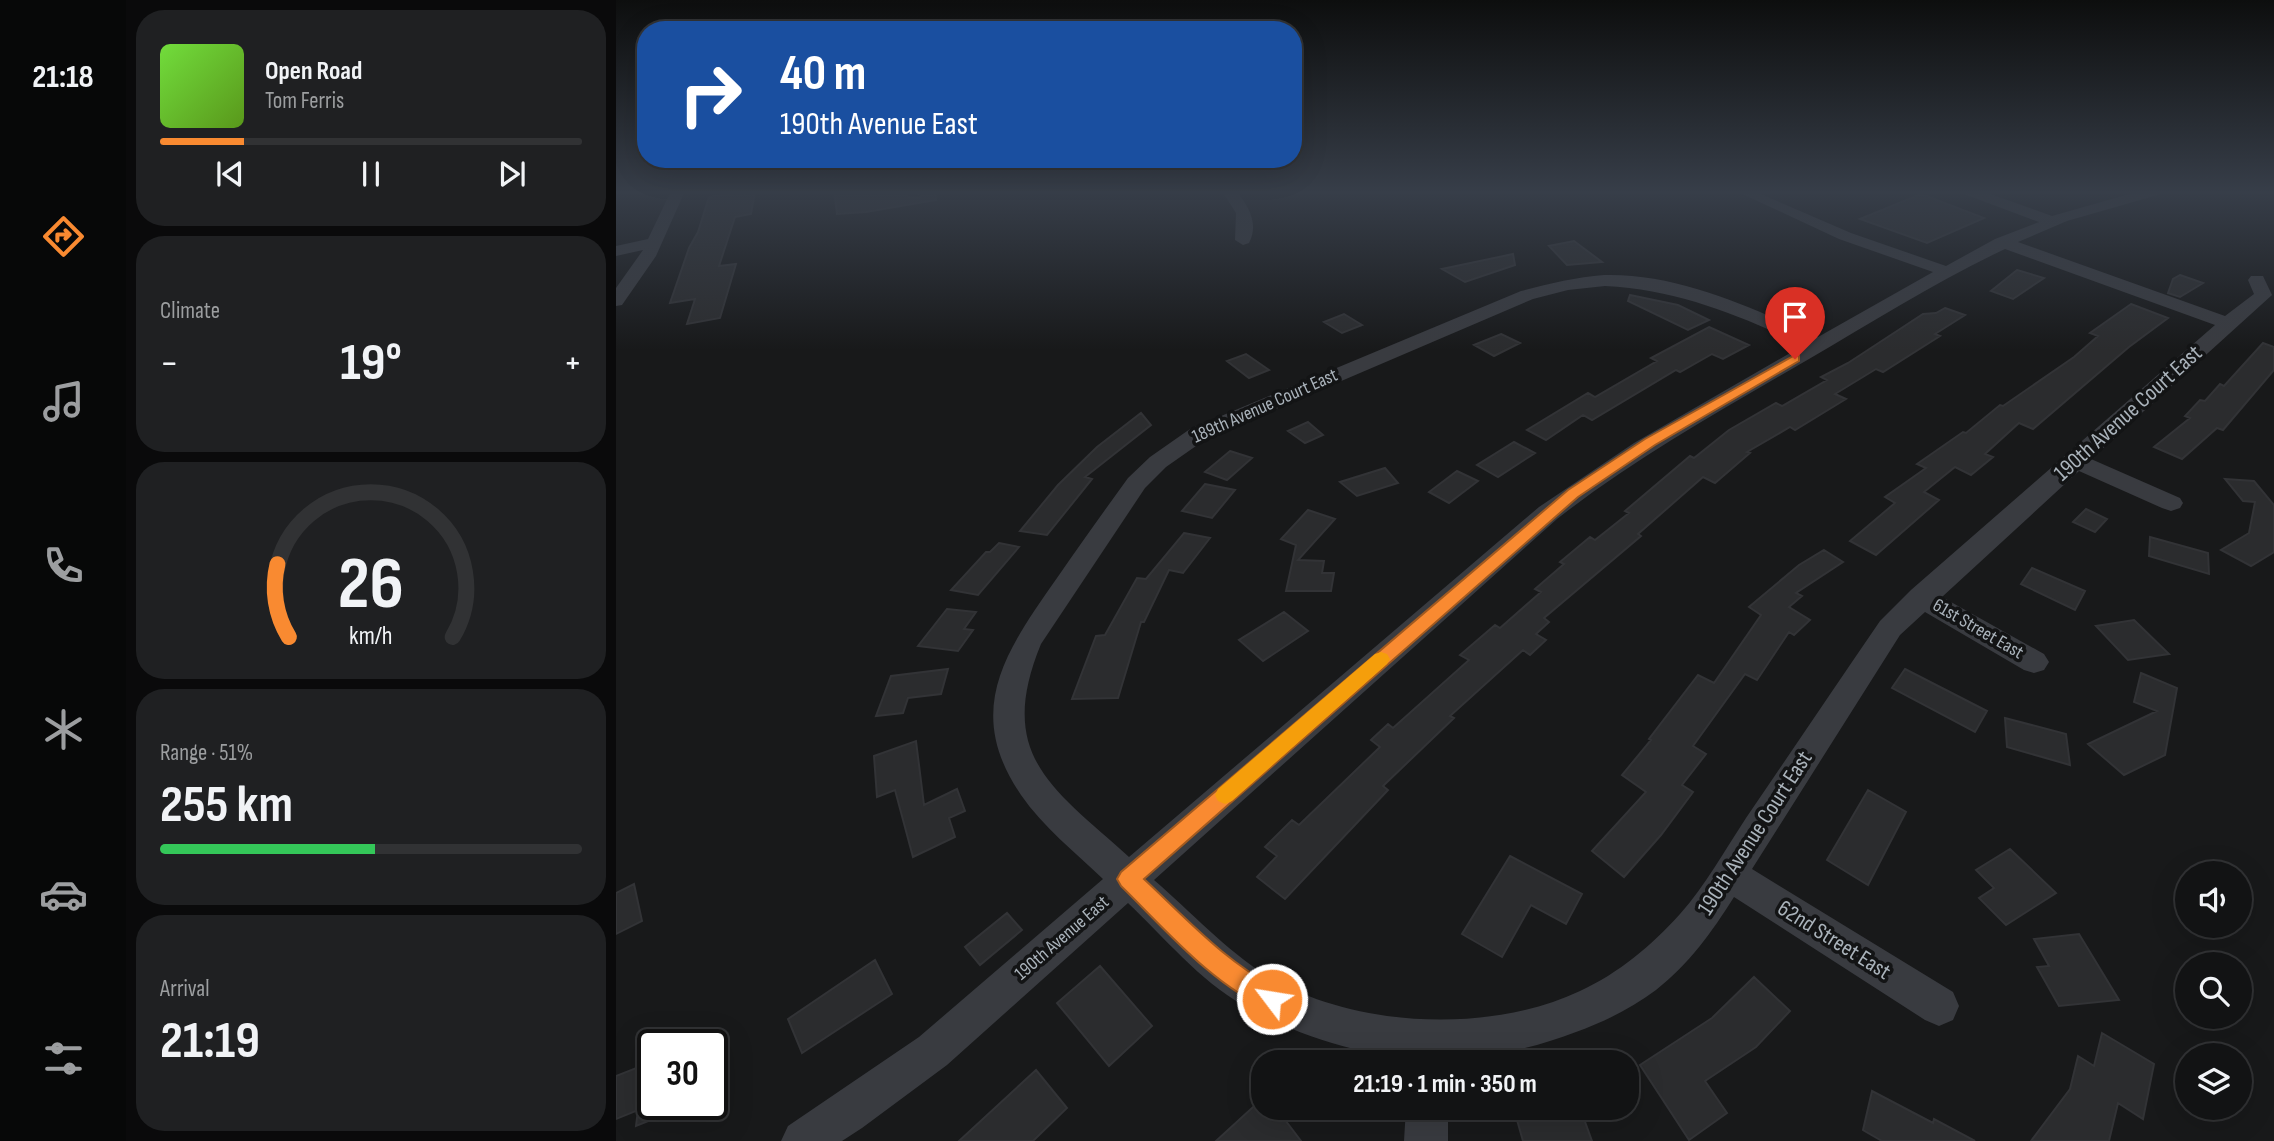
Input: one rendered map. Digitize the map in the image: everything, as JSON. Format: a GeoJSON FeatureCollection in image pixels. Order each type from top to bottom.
{"type":"FeatureCollection","features":[{"type":"Feature","properties":{"kind":"street"},"geometry":{"type":"LineString","coordinates":[[616,251],[645,244]]}},
{"type":"Feature","properties":{"kind":"street"},"geometry":{"type":"LineString","coordinates":[[616,301],[654,244]]}},
{"type":"Feature","properties":{"kind":"street"},"geometry":{"type":"LineString","coordinates":[[1869,244],[1948,272]]}},
{"type":"Feature","properties":{"kind":"street","name":"190th Avenue East"},"geometry":{"type":"LineString","coordinates":[[803,1141],[933,1051],[1573,494],[1650,442],[1997,244]]}},
{"type":"Feature","properties":{"kind":"street"},"geometry":{"type":"LineString","coordinates":[[2007,244],[2228,323]]}},
{"type":"Feature","properties":{"kind":"street","name":"190th Avenue Court East"},"geometry":{"type":"LineString","coordinates":[[1433,1050],[1554,1022],[1610,997],[1658,964],[1686,935],[1729,874],[1890,628],[1921,597],[2228,323],[2263,295],[2257,280]]}},
{"type":"Feature","properties":{"kind":"street","name":"189th Avenue Court East"},"geometry":{"type":"LineString","coordinates":[[1128,879],[1047,804],[1027,779],[1013,753],[1007,725],[1009,696],[1015,668],[1028,641],[1127,495],[1147,472],[1170,452],[1228,419],[1527,295],[1566,284],[1622,281],[1692,291],[1724,302],[1819,345]]}},
{"type":"Feature","properties":{"kind":"street"},"geometry":{"type":"LineString","coordinates":[[2076,461],[2171,503]]}},
{"type":"Feature","properties":{"kind":"street","name":"61st Street East"},"geometry":{"type":"LineString","coordinates":[[1921,597],[2034,662]]}},
{"type":"Feature","properties":{"kind":"street","name":"62nd Street East"},"geometry":{"type":"LineString","coordinates":[[1729,874],[1939,1006]]}},
{"type":"Feature","properties":{"kind":"street","name":"190th Avenue Court East"},"geometry":{"type":"LineString","coordinates":[[1128,879],[1211,956],[1255,990],[1307,1016],[1424,1050]]}},
{"type":"Feature","properties":{"kind":"street"},"geometry":{"type":"LineString","coordinates":[[1426,1141],[1427,1120]]}},
{"type":"Feature","properties":{"kind":"building"},"geometry":{"type":"Polygon","coordinates":[[[691,244],[726,244],[719,266],[736,264],[720,318],[687,324],[695,299],[670,303],[691,244]]]}},
{"type":"Feature","properties":{"kind":"building"},"geometry":{"type":"Polygon","coordinates":[[[1578,244],[1602,262],[1567,265],[1549,246],[1578,244]]]}},
{"type":"Feature","properties":{"kind":"building"},"geometry":{"type":"Polygon","coordinates":[[[1513,254],[1515,265],[1465,282],[1442,269],[1513,254]]]}},
{"type":"Feature","properties":{"kind":"building"},"geometry":{"type":"Polygon","coordinates":[[[2017,270],[2044,278],[2013,299],[1991,291],[2017,270]]]}},
{"type":"Feature","properties":{"kind":"building"},"geometry":{"type":"Polygon","coordinates":[[[2180,275],[2203,283],[2180,297],[2168,293],[2173,279],[2180,275]]]}},
{"type":"Feature","properties":{"kind":"building"},"geometry":{"type":"Polygon","coordinates":[[[1630,295],[1678,305],[1709,320],[1688,330],[1628,301],[1630,295]]]}},
{"type":"Feature","properties":{"kind":"building"},"geometry":{"type":"Polygon","coordinates":[[[2131,304],[2168,318],[2129,347],[2033,429],[2019,423],[1985,454],[1993,457],[1971,475],[1955,467],[1924,492],[1939,500],[1876,555],[1850,541],[1895,503],[1885,497],[1926,468],[1917,464],[2074,357],[2098,336],[2090,333],[2131,304]]]}},
{"type":"Feature","properties":{"kind":"building"},"geometry":{"type":"Polygon","coordinates":[[[1945,308],[1965,315],[1935,334],[1940,336],[1883,372],[1876,369],[1835,394],[1846,399],[1795,430],[1790,427],[1747,452],[1750,453],[1715,483],[1703,477],[1638,534],[1641,536],[1544,618],[1549,622],[1536,634],[1546,640],[1530,655],[1523,650],[1450,716],[1454,718],[1383,786],[1388,790],[1285,899],[1257,877],[1277,856],[1265,847],[1292,820],[1299,825],[1380,747],[1371,740],[1388,724],[1393,728],[1469,660],[1460,655],[1495,625],[1500,628],[1541,592],[1535,589],[1564,564],[1560,562],[1590,537],[1595,540],[1629,513],[1625,511],[1690,456],[1694,458],[1729,430],[1776,403],[1782,406],[1827,380],[1821,377],[1848,363],[1923,314],[1936,313],[1945,308]]]}},
{"type":"Feature","properties":{"kind":"building"},"geometry":{"type":"Polygon","coordinates":[[[1344,314],[1362,325],[1342,333],[1324,322],[1344,314]]]}},
{"type":"Feature","properties":{"kind":"building"},"geometry":{"type":"Polygon","coordinates":[[[1709,327],[1749,345],[1723,359],[1712,354],[1680,372],[1676,370],[1592,420],[1583,415],[1546,440],[1527,430],[1588,393],[1595,397],[1657,361],[1651,358],[1709,327]]]}},
{"type":"Feature","properties":{"kind":"building"},"geometry":{"type":"Polygon","coordinates":[[[1501,334],[1520,343],[1494,356],[1474,345],[1501,334]]]}},
{"type":"Feature","properties":{"kind":"building"},"geometry":{"type":"Polygon","coordinates":[[[2263,343],[2274,347],[2274,370],[2223,430],[2217,428],[2182,459],[2154,447],[2190,418],[2185,416],[2200,400],[2205,401],[2220,384],[2224,386],[2263,343]]]}},
{"type":"Feature","properties":{"kind":"building"},"geometry":{"type":"Polygon","coordinates":[[[1246,354],[1269,370],[1249,378],[1227,361],[1246,354]]]}},
{"type":"Feature","properties":{"kind":"building"},"geometry":{"type":"Polygon","coordinates":[[[1141,413],[1151,425],[1085,477],[1092,479],[1047,535],[1020,531],[1058,485],[1097,447],[1141,413]]]}},
{"type":"Feature","properties":{"kind":"building"},"geometry":{"type":"Polygon","coordinates":[[[1308,422],[1323,435],[1305,443],[1288,431],[1308,422]]]}},
{"type":"Feature","properties":{"kind":"building"},"geometry":{"type":"Polygon","coordinates":[[[1514,442],[1535,453],[1498,477],[1477,465],[1514,442]]]}},
{"type":"Feature","properties":{"kind":"building"},"geometry":{"type":"Polygon","coordinates":[[[1230,451],[1252,458],[1227,480],[1205,472],[1230,451]]]}},
{"type":"Feature","properties":{"kind":"building"},"geometry":{"type":"Polygon","coordinates":[[[1385,468],[1398,483],[1357,496],[1340,482],[1385,468]]]}},
{"type":"Feature","properties":{"kind":"building"},"geometry":{"type":"Polygon","coordinates":[[[1457,471],[1478,481],[1449,503],[1429,492],[1457,471]]]}},
{"type":"Feature","properties":{"kind":"building"},"geometry":{"type":"Polygon","coordinates":[[[2225,479],[2254,481],[2274,505],[2274,552],[2251,566],[2221,550],[2249,533],[2255,502],[2243,501],[2225,479]]]}},
{"type":"Feature","properties":{"kind":"building"},"geometry":{"type":"Polygon","coordinates":[[[1205,484],[1235,490],[1212,518],[1182,511],[1205,484]]]}},
{"type":"Feature","properties":{"kind":"building"},"geometry":{"type":"Polygon","coordinates":[[[2086,509],[2107,519],[2095,532],[2073,522],[2086,509]]]}},
{"type":"Feature","properties":{"kind":"building"},"geometry":{"type":"Polygon","coordinates":[[[1308,510],[1335,519],[1298,560],[1324,561],[1322,573],[1334,573],[1331,591],[1286,591],[1296,545],[1281,539],[1308,510]]]}},
{"type":"Feature","properties":{"kind":"building"},"geometry":{"type":"Polygon","coordinates":[[[1184,533],[1210,538],[1183,573],[1169,570],[1144,622],[1141,622],[1118,698],[1072,699],[1096,636],[1105,635],[1137,578],[1146,579],[1184,533]]]}},
{"type":"Feature","properties":{"kind":"building"},"geometry":{"type":"Polygon","coordinates":[[[2150,537],[2208,553],[2209,574],[2149,556],[2150,537]]]}},
{"type":"Feature","properties":{"kind":"building"},"geometry":{"type":"Polygon","coordinates":[[[999,543],[1019,547],[978,595],[951,590],[986,552],[990,552],[999,543]]]}},
{"type":"Feature","properties":{"kind":"building"},"geometry":{"type":"Polygon","coordinates":[[[1824,550],[1843,562],[1796,593],[1802,596],[1789,607],[1810,620],[1794,635],[1789,632],[1757,680],[1745,674],[1693,746],[1706,754],[1682,785],[1693,792],[1661,835],[1624,877],[1592,851],[1646,792],[1622,775],[1698,675],[1714,683],[1761,615],[1749,607],[1799,565],[1824,550]]]}},
{"type":"Feature","properties":{"kind":"building"},"geometry":{"type":"Polygon","coordinates":[[[2032,568],[2085,591],[2075,610],[2021,584],[2032,568]]]}},
{"type":"Feature","properties":{"kind":"building"},"geometry":{"type":"Polygon","coordinates":[[[947,609],[976,612],[964,629],[973,630],[958,651],[918,646],[947,609]]]}},
{"type":"Feature","properties":{"kind":"building"},"geometry":{"type":"Polygon","coordinates":[[[1284,612],[1308,631],[1263,661],[1239,640],[1284,612]]]}},
{"type":"Feature","properties":{"kind":"building"},"geometry":{"type":"Polygon","coordinates":[[[2134,620],[2169,654],[2128,660],[2096,626],[2134,620]]]}},
{"type":"Feature","properties":{"kind":"building"},"geometry":{"type":"Polygon","coordinates":[[[948,669],[941,694],[908,698],[903,713],[876,716],[891,676],[948,669]]]}},
{"type":"Feature","properties":{"kind":"building"},"geometry":{"type":"Polygon","coordinates":[[[1905,669],[1987,711],[1975,732],[1892,688],[1905,669]]]}},
{"type":"Feature","properties":{"kind":"building"},"geometry":{"type":"Polygon","coordinates":[[[2141,673],[2177,688],[2165,755],[2124,775],[2088,744],[2157,711],[2134,702],[2141,673]]]}},
{"type":"Feature","properties":{"kind":"building"},"geometry":{"type":"Polygon","coordinates":[[[2005,718],[2066,734],[2070,765],[2007,747],[2005,718]]]}},
{"type":"Feature","properties":{"kind":"building"},"geometry":{"type":"Polygon","coordinates":[[[916,741],[924,805],[957,789],[965,811],[949,818],[955,837],[913,857],[895,790],[877,797],[874,756],[916,741]]]}},
{"type":"Feature","properties":{"kind":"building"},"geometry":{"type":"Polygon","coordinates":[[[1868,790],[1906,812],[1868,885],[1827,860],[1868,790]]]}},
{"type":"Feature","properties":{"kind":"building"},"geometry":{"type":"Polygon","coordinates":[[[2010,849],[2056,893],[2006,925],[1979,898],[1994,888],[1976,870],[2010,849]]]}},
{"type":"Feature","properties":{"kind":"building"},"geometry":{"type":"Polygon","coordinates":[[[1510,856],[1582,894],[1566,924],[1531,905],[1502,957],[1462,934],[1510,856]]]}},
{"type":"Feature","properties":{"kind":"building"},"geometry":{"type":"Polygon","coordinates":[[[634,884],[642,921],[616,934],[616,893],[634,884]]]}},
{"type":"Feature","properties":{"kind":"building"},"geometry":{"type":"Polygon","coordinates":[[[1007,913],[1022,930],[980,965],[965,947],[1007,913]]]}},
{"type":"Feature","properties":{"kind":"building"},"geometry":{"type":"Polygon","coordinates":[[[2079,934],[2119,1000],[2059,1006],[2037,967],[2049,966],[2034,939],[2079,934]]]}},
{"type":"Feature","properties":{"kind":"building"},"geometry":{"type":"Polygon","coordinates":[[[875,960],[892,994],[802,1053],[788,1019],[875,960]]]}},
{"type":"Feature","properties":{"kind":"building"},"geometry":{"type":"Polygon","coordinates":[[[1100,966],[1152,1026],[1109,1066],[1057,1003],[1100,966]]]}},
{"type":"Feature","properties":{"kind":"building"},"geometry":{"type":"Polygon","coordinates":[[[1754,977],[1790,1011],[1756,1047],[1705,1081],[1727,1113],[1689,1140],[1640,1065],[1712,1018],[1754,977]]]}},
{"type":"Feature","properties":{"kind":"building"},"geometry":{"type":"Polygon","coordinates":[[[2102,1033],[2154,1064],[2143,1119],[2118,1103],[2109,1141],[2031,1141],[2070,1089],[2078,1056],[2094,1066],[2102,1033]]]}},
{"type":"Feature","properties":{"kind":"building"},"geometry":{"type":"Polygon","coordinates":[[[637,1068],[637,1110],[616,1119],[616,1076],[637,1068]]]}},
{"type":"Feature","properties":{"kind":"building"},"geometry":{"type":"Polygon","coordinates":[[[1036,1070],[1067,1108],[1033,1141],[959,1141],[1036,1070]]]}},
{"type":"Feature","properties":{"kind":"building"},"geometry":{"type":"Polygon","coordinates":[[[1872,1091],[1933,1123],[1934,1119],[1975,1141],[1882,1141],[1863,1130],[1872,1091]]]}},
{"type":"Feature","properties":{"kind":"building"},"geometry":{"type":"Polygon","coordinates":[[[1251,1109],[1251,1120],[1285,1120],[1301,1141],[1216,1141],[1251,1109]]]}},
{"type":"Feature","properties":{"kind":"building"},"geometry":{"type":"Polygon","coordinates":[[[637,1118],[651,1120],[636,1126],[637,1118]]]}},
{"type":"Feature","properties":{"kind":"building"},"geometry":{"type":"Polygon","coordinates":[[[1517,1120],[1584,1120],[1592,1141],[1523,1141],[1517,1120]]]}},
{"type":"Feature","properties":{"kind":"slow traffic"},"geometry":{"type":"LineString","coordinates":[[1225,795],[1381,659]]}},
{"type":"Feature","properties":{"kind":"route"},"geometry":{"type":"LineString","coordinates":[[1272,999],[1255,990],[1211,956],[1128,879],[1548,513],[1623,458],[1795,359]]}}]}
